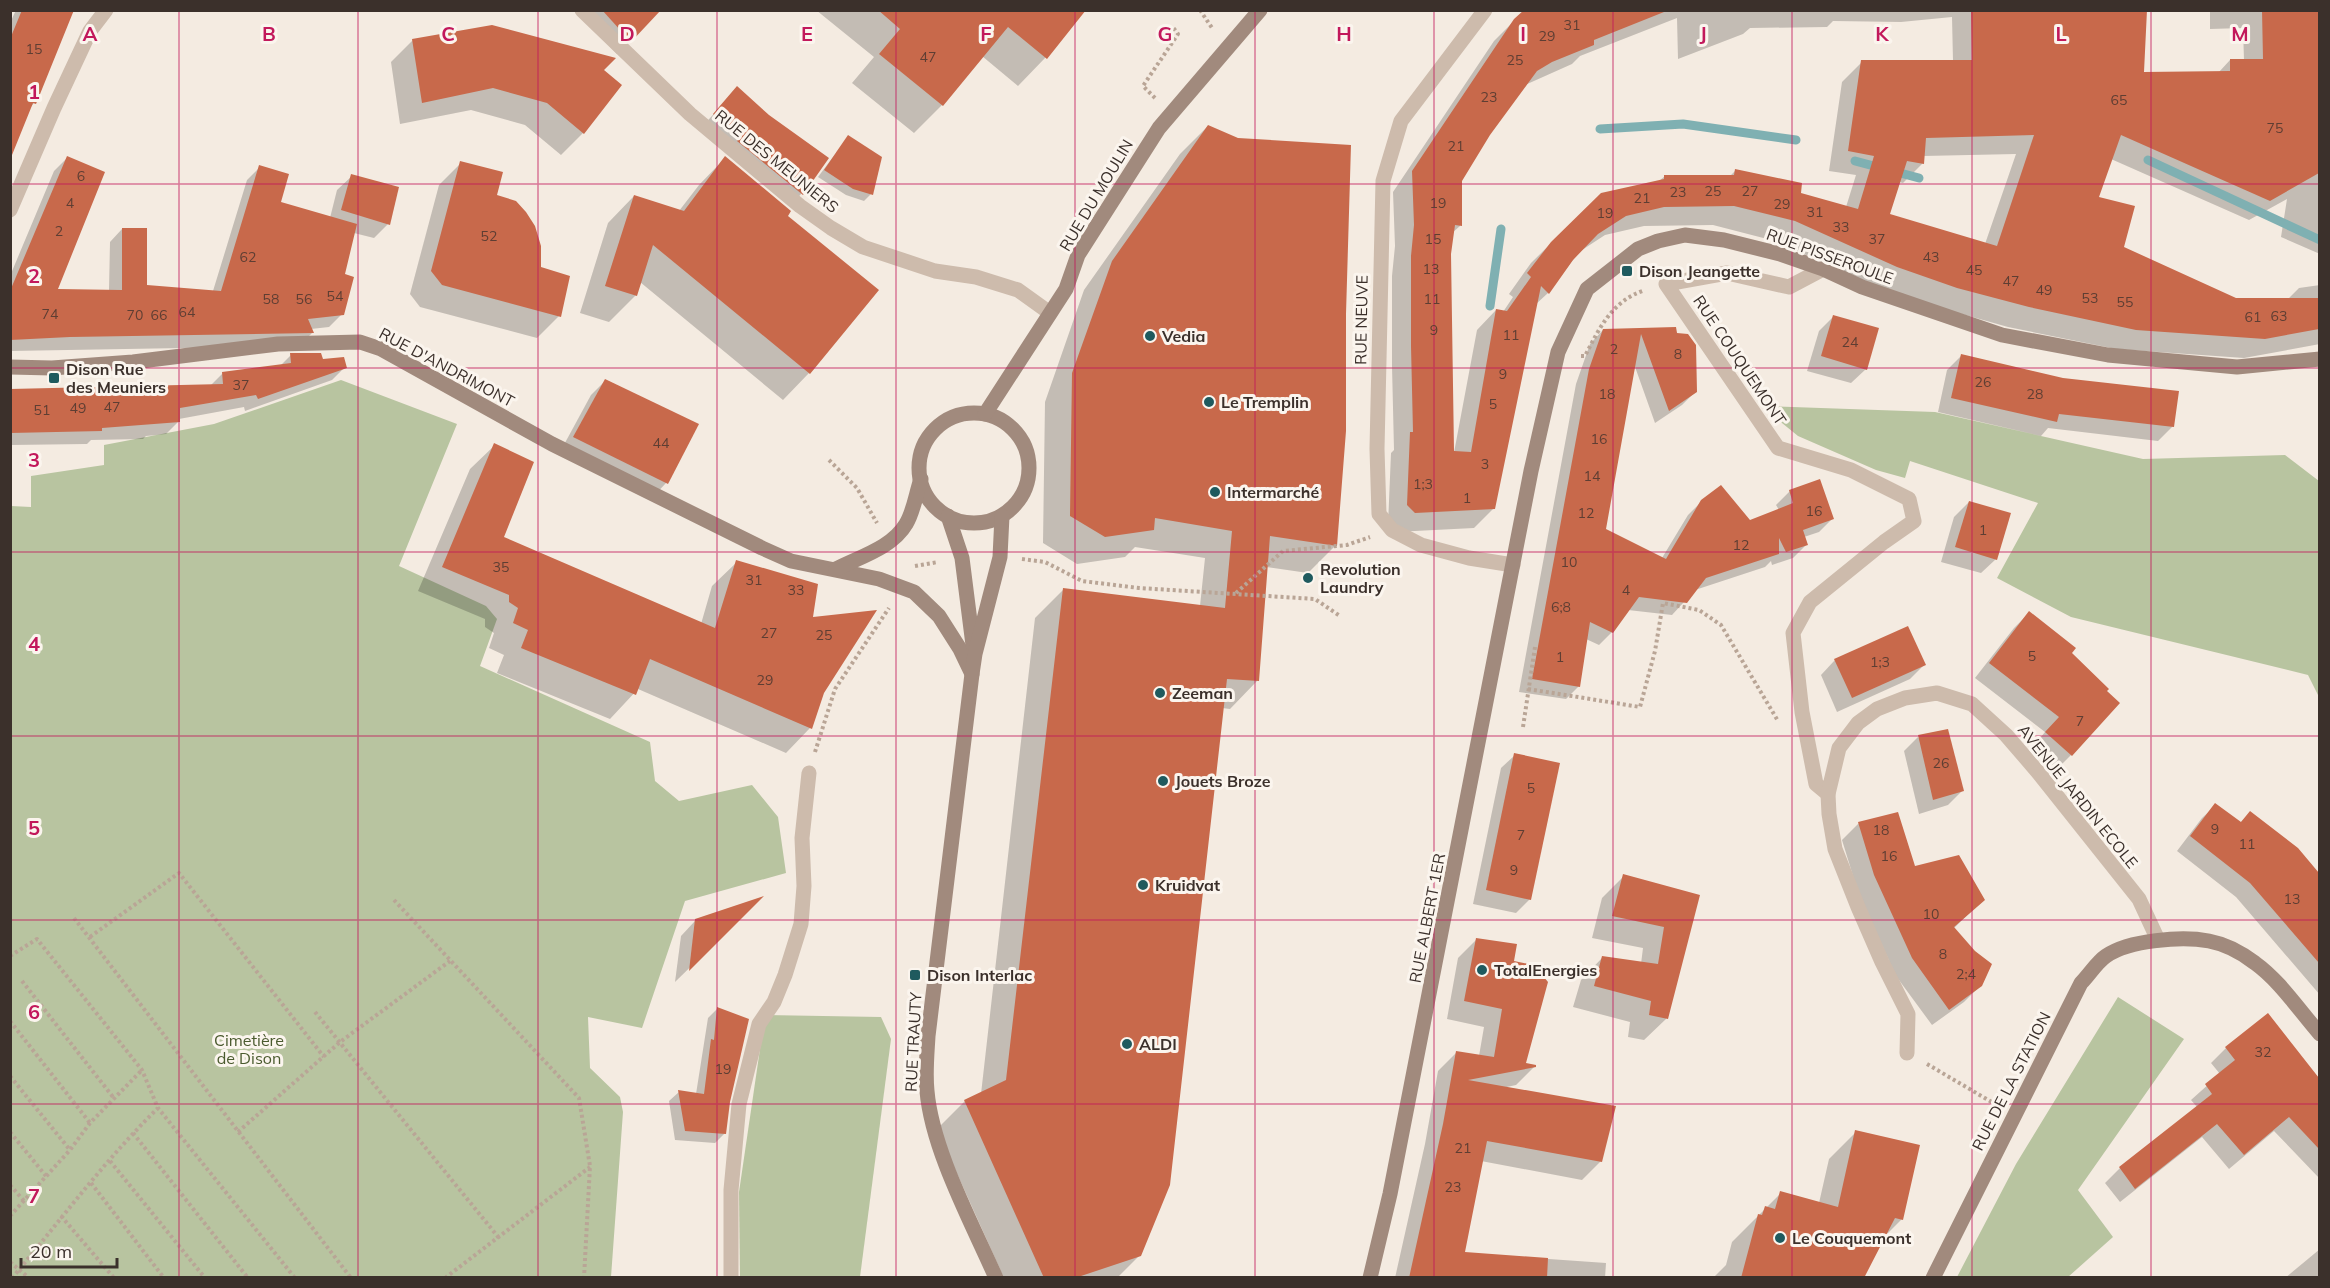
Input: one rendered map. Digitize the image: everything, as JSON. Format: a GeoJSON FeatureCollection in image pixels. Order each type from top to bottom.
{"type":"FeatureCollection","features":[{"type":"Feature","properties":{"kind":"main road","name":"RUE DU MOULIN"},"geometry":{"type":"LineString","coordinates":[[985,414],[1066,289],[1078,255],[1159,128],[1260,10]]}},
{"type":"Feature","properties":{"kind":"main road","name":"RUE PISSEROULE"},"geometry":{"type":"LineString","coordinates":[[1513,565],[1558,352],[1587,289],[1638,249],[1658,241],[1685,235],[1735,243],[1780,254],[1824,269],[1862,286],[2002,335],[2108,355],[2237,367],[2319,359]]}},
{"type":"Feature","properties":{"kind":"main road","name":"RUE D'ANDRIMONT"},"geometry":{"type":"LineString","coordinates":[[10,367],[52,368],[132,362],[278,344],[360,342],[381,349],[552,444],[791,561],[879,579],[914,592],[939,616],[960,649],[972,674]]}},
{"type":"Feature","properties":{"kind":"main road"},"geometry":{"type":"LineString","coordinates":[[985,414],[1003,421],[1017,433],[1026,450],[1030,468],[1026,487],[1017,503],[1002,516],[985,522],[966,522],[948,516],[935,506],[926,494],[921,479],[920,463],[923,448],[941,424],[962,415],[985,414]]}},
{"type":"Feature","properties":{"kind":"main road"},"geometry":{"type":"LineString","coordinates":[[836,569],[888,543],[899,534],[908,522],[921,479]]}},
{"type":"Feature","properties":{"kind":"main road","name":"RUE TRAUTY"},"geometry":{"type":"LineString","coordinates":[[948,516],[962,558],[975,654]]}},
{"type":"Feature","properties":{"kind":"main road","name":"RUE TRAUTY"},"geometry":{"type":"LineString","coordinates":[[996,1278],[957,1191],[932,1122],[926,1090],[928,1036],[972,674],[1000,557],[1002,516]]}},
{"type":"Feature","properties":{"kind":"main road","name":"RUE ALBERT 1ER"},"geometry":{"type":"LineString","coordinates":[[1370,1278],[1390,1194],[1513,565]]}},
{"type":"Feature","properties":{"kind":"main road"},"geometry":{"type":"LineString","coordinates":[[2158,940],[2208,941],[2232,949],[2255,963],[2276,982],[2319,1034]]}},
{"type":"Feature","properties":{"kind":"main road","name":"RUE DE LA STATION"},"geometry":{"type":"LineString","coordinates":[[1932,1278],[2081,983],[2106,956],[2135,944],[2158,940]]}},
{"type":"Feature","properties":{"kind":"street"},"geometry":{"type":"LineString","coordinates":[[10,210],[90,30],[106,10]]}},
{"type":"Feature","properties":{"kind":"street","name":"RUE DES MEUNIERS"},"geometry":{"type":"LineString","coordinates":[[582,10],[690,114],[800,206],[831,228],[863,247],[935,271],[976,277],[1018,290],[1050,313]]}},
{"type":"Feature","properties":{"kind":"street","name":"RUE NEUVE"},"geometry":{"type":"LineString","coordinates":[[1392,530],[1379,514],[1377,449],[1383,180],[1401,121],[1485,10]]}},
{"type":"Feature","properties":{"kind":"street","name":"RUE COUQUEMONT"},"geometry":{"type":"LineString","coordinates":[[1824,269],[1789,287],[1727,273],[1666,284],[1778,448],[1851,470],[1909,499],[1914,521],[1884,542],[1810,602],[1793,633],[1802,712],[1816,784],[1828,794]]}},
{"type":"Feature","properties":{"kind":"street"},"geometry":{"type":"LineString","coordinates":[[1392,530],[1421,545],[1469,558],[1513,565]]}},
{"type":"Feature","properties":{"kind":"street","name":"AVENUE JARDIN ECOLE"},"geometry":{"type":"LineString","coordinates":[[1907,1053],[1908,1014],[1882,962],[1835,849],[1829,814],[1828,794],[1839,748],[1858,723],[1877,709],[1905,698],[1937,693],[1972,704],[2006,735],[2037,771],[2139,899],[2158,940]]}},
{"type":"Feature","properties":{"kind":"street"},"geometry":{"type":"LineString","coordinates":[[731,1278],[731,1190],[739,1104],[759,1024],[774,1002],[801,924],[804,886],[802,837],[808,773]]}},
{"type":"Feature","properties":{"kind":"path"},"geometry":{"type":"LineString","coordinates":[[1143,86],[1178,34],[1172,26]]}},
{"type":"Feature","properties":{"kind":"path"},"geometry":{"type":"LineString","coordinates":[[1586,356],[1599,328],[1610,312],[1634,294]]}},
{"type":"Feature","properties":{"kind":"path"},"geometry":{"type":"LineString","coordinates":[[829,460],[857,488],[903,568],[962,558]]}},
{"type":"Feature","properties":{"kind":"path"},"geometry":{"type":"LineString","coordinates":[[1236,593],[1283,551],[1347,545],[1392,530]]}},
{"type":"Feature","properties":{"kind":"path"},"geometry":{"type":"LineString","coordinates":[[1000,557],[1045,562],[1082,581],[1139,588],[1315,599],[1340,616]]}},
{"type":"Feature","properties":{"kind":"path"},"geometry":{"type":"LineString","coordinates":[[1528,689],[1640,707],[1655,651],[1663,603],[1699,610],[1721,625],[1782,728]]}},
{"type":"Feature","properties":{"kind":"path"},"geometry":{"type":"LineString","coordinates":[[808,773],[835,689],[888,609]]}},
{"type":"Feature","properties":{"kind":"path"},"geometry":{"type":"LineString","coordinates":[[1523,727],[1535,647]]}},
{"type":"Feature","properties":{"kind":"path"},"geometry":{"type":"LineString","coordinates":[[90,937],[179,873],[324,1057]]}},
{"type":"Feature","properties":{"kind":"path"},"geometry":{"type":"LineString","coordinates":[[394,900],[579,1098],[590,1166],[584,1278]]}},
{"type":"Feature","properties":{"kind":"path"},"geometry":{"type":"LineString","coordinates":[[74,918],[351,1278]]}},
{"type":"Feature","properties":{"kind":"path"},"geometry":{"type":"LineString","coordinates":[[10,956],[37,939],[142,1070],[158,1108],[295,1278]]}},
{"type":"Feature","properties":{"kind":"path"},"geometry":{"type":"LineString","coordinates":[[238,1132],[340,1042],[450,961]]}},
{"type":"Feature","properties":{"kind":"path"},"geometry":{"type":"LineString","coordinates":[[22,981],[113,1096]]}},
{"type":"Feature","properties":{"kind":"path"},"geometry":{"type":"LineString","coordinates":[[315,1012],[499,1238]]}},
{"type":"Feature","properties":{"kind":"path"},"geometry":{"type":"LineString","coordinates":[[10,1021],[90,1123]]}},
{"type":"Feature","properties":{"kind":"path"},"geometry":{"type":"LineString","coordinates":[[10,1216],[70,1150],[113,1096],[142,1070]]}},
{"type":"Feature","properties":{"kind":"path"},"geometry":{"type":"LineString","coordinates":[[10,1076],[70,1150]]}},
{"type":"Feature","properties":{"kind":"path"},"geometry":{"type":"LineString","coordinates":[[1947,1076],[1987,1099]]}},
{"type":"Feature","properties":{"kind":"path"},"geometry":{"type":"LineString","coordinates":[[12,1278],[61,1216],[91,1184],[133,1132],[158,1108]]}},
{"type":"Feature","properties":{"kind":"path"},"geometry":{"type":"LineString","coordinates":[[10,1132],[46,1176]]}},
{"type":"Feature","properties":{"kind":"path"},"geometry":{"type":"LineString","coordinates":[[133,1132],[248,1278]]}},
{"type":"Feature","properties":{"kind":"path"},"geometry":{"type":"LineString","coordinates":[[110,1161],[205,1278]]}},
{"type":"Feature","properties":{"kind":"path"},"geometry":{"type":"LineString","coordinates":[[445,1278],[590,1166]]}},
{"type":"Feature","properties":{"kind":"path"},"geometry":{"type":"LineString","coordinates":[[91,1184],[164,1278]]}},
{"type":"Feature","properties":{"kind":"path"},"geometry":{"type":"LineString","coordinates":[[10,1185],[25,1202]]}},
{"type":"Feature","properties":{"kind":"path"},"geometry":{"type":"LineString","coordinates":[[61,1216],[114,1278]]}},
{"type":"Feature","properties":{"kind":"path"},"geometry":{"type":"LineString","coordinates":[[10,1262],[29,1278]]}},
{"type":"Feature","properties":{"kind":"green space","name":"Cimetière de Dison"},"geometry":{"type":"Polygon","coordinates":[[[341,380],[457,424],[399,566],[486,606],[497,619],[480,666],[650,742],[655,781],[679,801],[752,785],[778,817],[786,873],[685,901],[642,1028],[588,1017],[590,1068],[620,1097],[623,1112],[611,1277],[11,1277],[11,506],[31,507],[31,476],[104,465],[104,445],[214,424],[341,380]]]}},
{"type":"Feature","properties":{"kind":"green space"},"geometry":{"type":"Polygon","coordinates":[[[1761,406],[1935,412],[2143,459],[2285,455],[2319,481],[2319,697],[2308,675],[2071,617],[1997,578],[2038,503],[1910,461],[1905,478],[1876,470],[1798,436],[1761,406]]]}},
{"type":"Feature","properties":{"kind":"green space"},"geometry":{"type":"Polygon","coordinates":[[[2118,997],[2184,1039],[2078,1190],[2113,1237],[2068,1277],[1957,1277],[2016,1164],[2118,997]]]}},
{"type":"Feature","properties":{"kind":"green space"},"geometry":{"type":"Polygon","coordinates":[[[765,1015],[881,1017],[891,1039],[860,1277],[740,1278],[739,1192],[765,1015]]]}},
{"type":"Feature","properties":{"kind":"building"},"geometry":{"type":"Polygon","coordinates":[[[22,10],[74,10],[36,104],[33,103],[12,155],[10,39],[22,10]]]}},
{"type":"Feature","properties":{"kind":"building"},"geometry":{"type":"Polygon","coordinates":[[[602,10],[661,10],[631,42],[602,10]]]}},
{"type":"Feature","properties":{"kind":"building"},"geometry":{"type":"Polygon","coordinates":[[[878,10],[1086,10],[1047,59],[1008,27],[943,106],[879,54],[900,29],[878,10]]]}},
{"type":"Feature","properties":{"kind":"building"},"geometry":{"type":"Polygon","coordinates":[[[1524,10],[1664,10],[1664,12],[1594,40],[1594,45],[1552,62],[1537,71],[1490,135],[1462,181],[1462,226],[1455,225],[1451,254],[1454,451],[1471,452],[1496,309],[1507,311],[1531,277],[1527,273],[1551,242],[1601,193],[1664,179],[1664,175],[1734,175],[1735,169],[1802,183],[1801,193],[1858,209],[1874,156],[1848,151],[1861,60],[1972,60],[1971,10],[2147,10],[2144,72],[2230,71],[2230,59],[2263,59],[2262,10],[2319,10],[2319,173],[2270,201],[2121,135],[2099,197],[2135,206],[2124,247],[2236,298],[2319,298],[2319,329],[2265,339],[2136,330],[2029,307],[1957,288],[1897,267],[1795,221],[1734,206],[1664,207],[1626,216],[1598,234],[1573,260],[1549,294],[1541,286],[1495,509],[1415,513],[1407,505],[1410,432],[1413,432],[1412,171],[1514,19],[1524,10]],[[2034,135],[1926,138],[1924,164],[1907,161],[1890,214],[1997,246],[2034,135]]]}},
{"type":"Feature","properties":{"kind":"building"},"geometry":{"type":"Polygon","coordinates":[[[492,25],[616,58],[604,70],[622,85],[584,134],[547,103],[493,88],[422,103],[412,39],[492,25]]]}},
{"type":"Feature","properties":{"kind":"building"},"geometry":{"type":"Polygon","coordinates":[[[737,86],[769,115],[829,158],[803,195],[737,141],[739,138],[713,114],[737,86]]]}},
{"type":"Feature","properties":{"kind":"building"},"geometry":{"type":"Polygon","coordinates":[[[1208,125],[1238,138],[1351,145],[1346,314],[1346,431],[1337,546],[1270,536],[1259,681],[1227,679],[1170,1185],[1141,1256],[1075,1278],[1044,1278],[964,1100],[1006,1080],[1063,588],[1225,608],[1232,531],[1155,518],[1154,530],[1105,537],[1070,516],[1072,373],[1112,261],[1208,125]]]}},
{"type":"Feature","properties":{"kind":"building"},"geometry":{"type":"Polygon","coordinates":[[[848,135],[882,157],[873,195],[853,189],[824,170],[848,135]]]}},
{"type":"Feature","properties":{"kind":"building"},"geometry":{"type":"Polygon","coordinates":[[[67,156],[105,172],[58,289],[122,290],[122,228],[147,228],[147,285],[221,291],[259,165],[289,174],[281,202],[357,224],[345,274],[354,277],[344,315],[308,319],[314,333],[10,340],[10,291],[67,156]]]}},
{"type":"Feature","properties":{"kind":"building"},"geometry":{"type":"Polygon","coordinates":[[[725,156],[791,211],[788,216],[879,290],[810,374],[653,245],[637,296],[605,286],[634,195],[684,211],[725,156]]]}},
{"type":"Feature","properties":{"kind":"building"},"geometry":{"type":"Polygon","coordinates":[[[460,161],[503,172],[497,195],[516,201],[535,226],[541,246],[541,267],[570,276],[561,317],[442,285],[431,271],[460,161]]]}},
{"type":"Feature","properties":{"kind":"building"},"geometry":{"type":"Polygon","coordinates":[[[351,174],[399,187],[390,225],[341,210],[351,174]]]}},
{"type":"Feature","properties":{"kind":"building"},"geometry":{"type":"Polygon","coordinates":[[[1833,315],[1879,328],[1867,370],[1821,356],[1833,315]]]}},
{"type":"Feature","properties":{"kind":"building"},"geometry":{"type":"Polygon","coordinates":[[[1676,327],[1677,333],[1688,334],[1696,345],[1697,392],[1669,411],[1641,334],[1606,529],[1666,559],[1701,500],[1721,485],[1750,520],[1793,503],[1789,490],[1820,479],[1834,519],[1803,530],[1808,545],[1786,552],[1779,538],[1779,554],[1706,578],[1687,603],[1639,597],[1613,633],[1590,622],[1580,687],[1532,679],[1589,369],[1603,329],[1676,327]]]}},
{"type":"Feature","properties":{"kind":"building"},"geometry":{"type":"Polygon","coordinates":[[[290,353],[321,353],[323,359],[344,357],[347,368],[258,399],[256,395],[180,408],[180,422],[102,428],[102,431],[10,433],[10,389],[223,384],[222,372],[291,363],[290,353]]]}},
{"type":"Feature","properties":{"kind":"building"},"geometry":{"type":"Polygon","coordinates":[[[1961,354],[2063,378],[2179,391],[2174,427],[2059,414],[2057,422],[1951,398],[1961,354]]]}},
{"type":"Feature","properties":{"kind":"building"},"geometry":{"type":"Polygon","coordinates":[[[605,379],[699,424],[668,484],[573,437],[605,379]]]}},
{"type":"Feature","properties":{"kind":"building"},"geometry":{"type":"Polygon","coordinates":[[[494,443],[534,462],[504,537],[715,628],[736,560],[818,584],[813,617],[877,610],[824,693],[812,729],[650,659],[636,695],[521,648],[528,630],[513,623],[518,608],[509,602],[509,595],[442,567],[494,443]]]}},
{"type":"Feature","properties":{"kind":"building"},"geometry":{"type":"Polygon","coordinates":[[[1969,501],[2011,513],[1997,560],[1955,547],[1969,501]]]}},
{"type":"Feature","properties":{"kind":"building"},"geometry":{"type":"Polygon","coordinates":[[[2029,611],[2076,648],[2072,653],[2120,703],[2072,756],[2045,732],[2059,717],[1989,663],[2029,611]]]}},
{"type":"Feature","properties":{"kind":"building"},"geometry":{"type":"Polygon","coordinates":[[[1908,626],[1926,665],[1852,698],[1834,659],[1908,626]]]}},
{"type":"Feature","properties":{"kind":"building"},"geometry":{"type":"Polygon","coordinates":[[[1948,729],[1964,791],[1933,800],[1918,735],[1948,729]]]}},
{"type":"Feature","properties":{"kind":"building"},"geometry":{"type":"Polygon","coordinates":[[[1514,753],[1560,763],[1531,900],[1486,890],[1514,753]]]}},
{"type":"Feature","properties":{"kind":"building"},"geometry":{"type":"Polygon","coordinates":[[[2215,803],[2241,822],[2250,811],[2298,848],[2319,873],[2319,963],[2250,883],[2190,836],[2215,803]]]}},
{"type":"Feature","properties":{"kind":"building"},"geometry":{"type":"Polygon","coordinates":[[[1898,812],[1915,866],[1959,855],[1985,900],[1954,927],[1975,951],[1992,964],[1982,986],[1949,1010],[1912,958],[1874,875],[1858,822],[1898,812]]]}},
{"type":"Feature","properties":{"kind":"building"},"geometry":{"type":"Polygon","coordinates":[[[1623,874],[1700,895],[1668,1019],[1649,1015],[1651,1001],[1594,986],[1602,956],[1658,964],[1664,927],[1612,916],[1623,874]]]}},
{"type":"Feature","properties":{"kind":"building"},"geometry":{"type":"Polygon","coordinates":[[[764,896],[689,971],[695,919],[764,896]]]}},
{"type":"Feature","properties":{"kind":"building"},"geometry":{"type":"Polygon","coordinates":[[[1476,938],[1517,944],[1514,961],[1534,965],[1548,982],[1526,1063],[1536,1065],[1536,1067],[1468,1080],[1616,1106],[1602,1162],[1487,1141],[1465,1252],[1548,1258],[1547,1278],[1409,1278],[1443,1124],[1456,1051],[1494,1057],[1502,1009],[1464,1001],[1476,938]]]}},
{"type":"Feature","properties":{"kind":"building"},"geometry":{"type":"Polygon","coordinates":[[[717,1007],[749,1019],[730,1102],[726,1134],[685,1131],[678,1090],[704,1094],[711,1039],[714,1040],[717,1007]]]}},
{"type":"Feature","properties":{"kind":"building"},"geometry":{"type":"Polygon","coordinates":[[[2268,1013],[2319,1078],[2319,1149],[2289,1117],[2244,1155],[2217,1124],[2135,1189],[2119,1167],[2212,1094],[2205,1084],[2235,1060],[2225,1047],[2268,1013]]]}},
{"type":"Feature","properties":{"kind":"building"},"geometry":{"type":"Polygon","coordinates":[[[1855,1130],[1920,1145],[1903,1220],[1895,1218],[1864,1278],[1741,1278],[1758,1214],[1762,1215],[1765,1206],[1775,1209],[1780,1191],[1838,1207],[1855,1130]]]}},
{"type":"Feature","properties":{"kind":"waterway"},"geometry":{"type":"LineString","coordinates":[[1600,129],[1683,124],[1796,140]]}},
{"type":"Feature","properties":{"kind":"waterway"},"geometry":{"type":"LineString","coordinates":[[2148,160],[2320,240]]}},
{"type":"Feature","properties":{"kind":"waterway"},"geometry":{"type":"LineString","coordinates":[[1855,161],[1919,178]]}},
{"type":"Feature","properties":{"kind":"waterway"},"geometry":{"type":"LineString","coordinates":[[1490,306],[1501,229]]}},
{"type":"Feature","properties":{"kind":"place","name":"Dison Jeangette"},"geometry":{"type":"Point","coordinates":[1627,271]}},
{"type":"Feature","properties":{"kind":"place","name":"Vedia"},"geometry":{"type":"Point","coordinates":[1150,336]}},
{"type":"Feature","properties":{"kind":"place","name":"Dison Rue des Meuniers"},"geometry":{"type":"Point","coordinates":[54,378]}},
{"type":"Feature","properties":{"kind":"place","name":"Le Tremplin"},"geometry":{"type":"Point","coordinates":[1209,402]}},
{"type":"Feature","properties":{"kind":"place","name":"Intermarché"},"geometry":{"type":"Point","coordinates":[1215,492]}},
{"type":"Feature","properties":{"kind":"place","name":"Revolution Laundry"},"geometry":{"type":"Point","coordinates":[1308,578]}},
{"type":"Feature","properties":{"kind":"place","name":"Zeeman"},"geometry":{"type":"Point","coordinates":[1160,693]}},
{"type":"Feature","properties":{"kind":"place","name":"Jouets Broze"},"geometry":{"type":"Point","coordinates":[1163,781]}},
{"type":"Feature","properties":{"kind":"place","name":"Kruidvat"},"geometry":{"type":"Point","coordinates":[1143,885]}},
{"type":"Feature","properties":{"kind":"place","name":"TotalEnergies"},"geometry":{"type":"Point","coordinates":[1482,970]}},
{"type":"Feature","properties":{"kind":"place","name":"Dison Interlac"},"geometry":{"type":"Point","coordinates":[915,975]}},
{"type":"Feature","properties":{"kind":"place","name":"ALDI"},"geometry":{"type":"Point","coordinates":[1127,1044]}},
{"type":"Feature","properties":{"kind":"place","name":"Le Couquemont"},"geometry":{"type":"Point","coordinates":[1780,1238]}}]}
